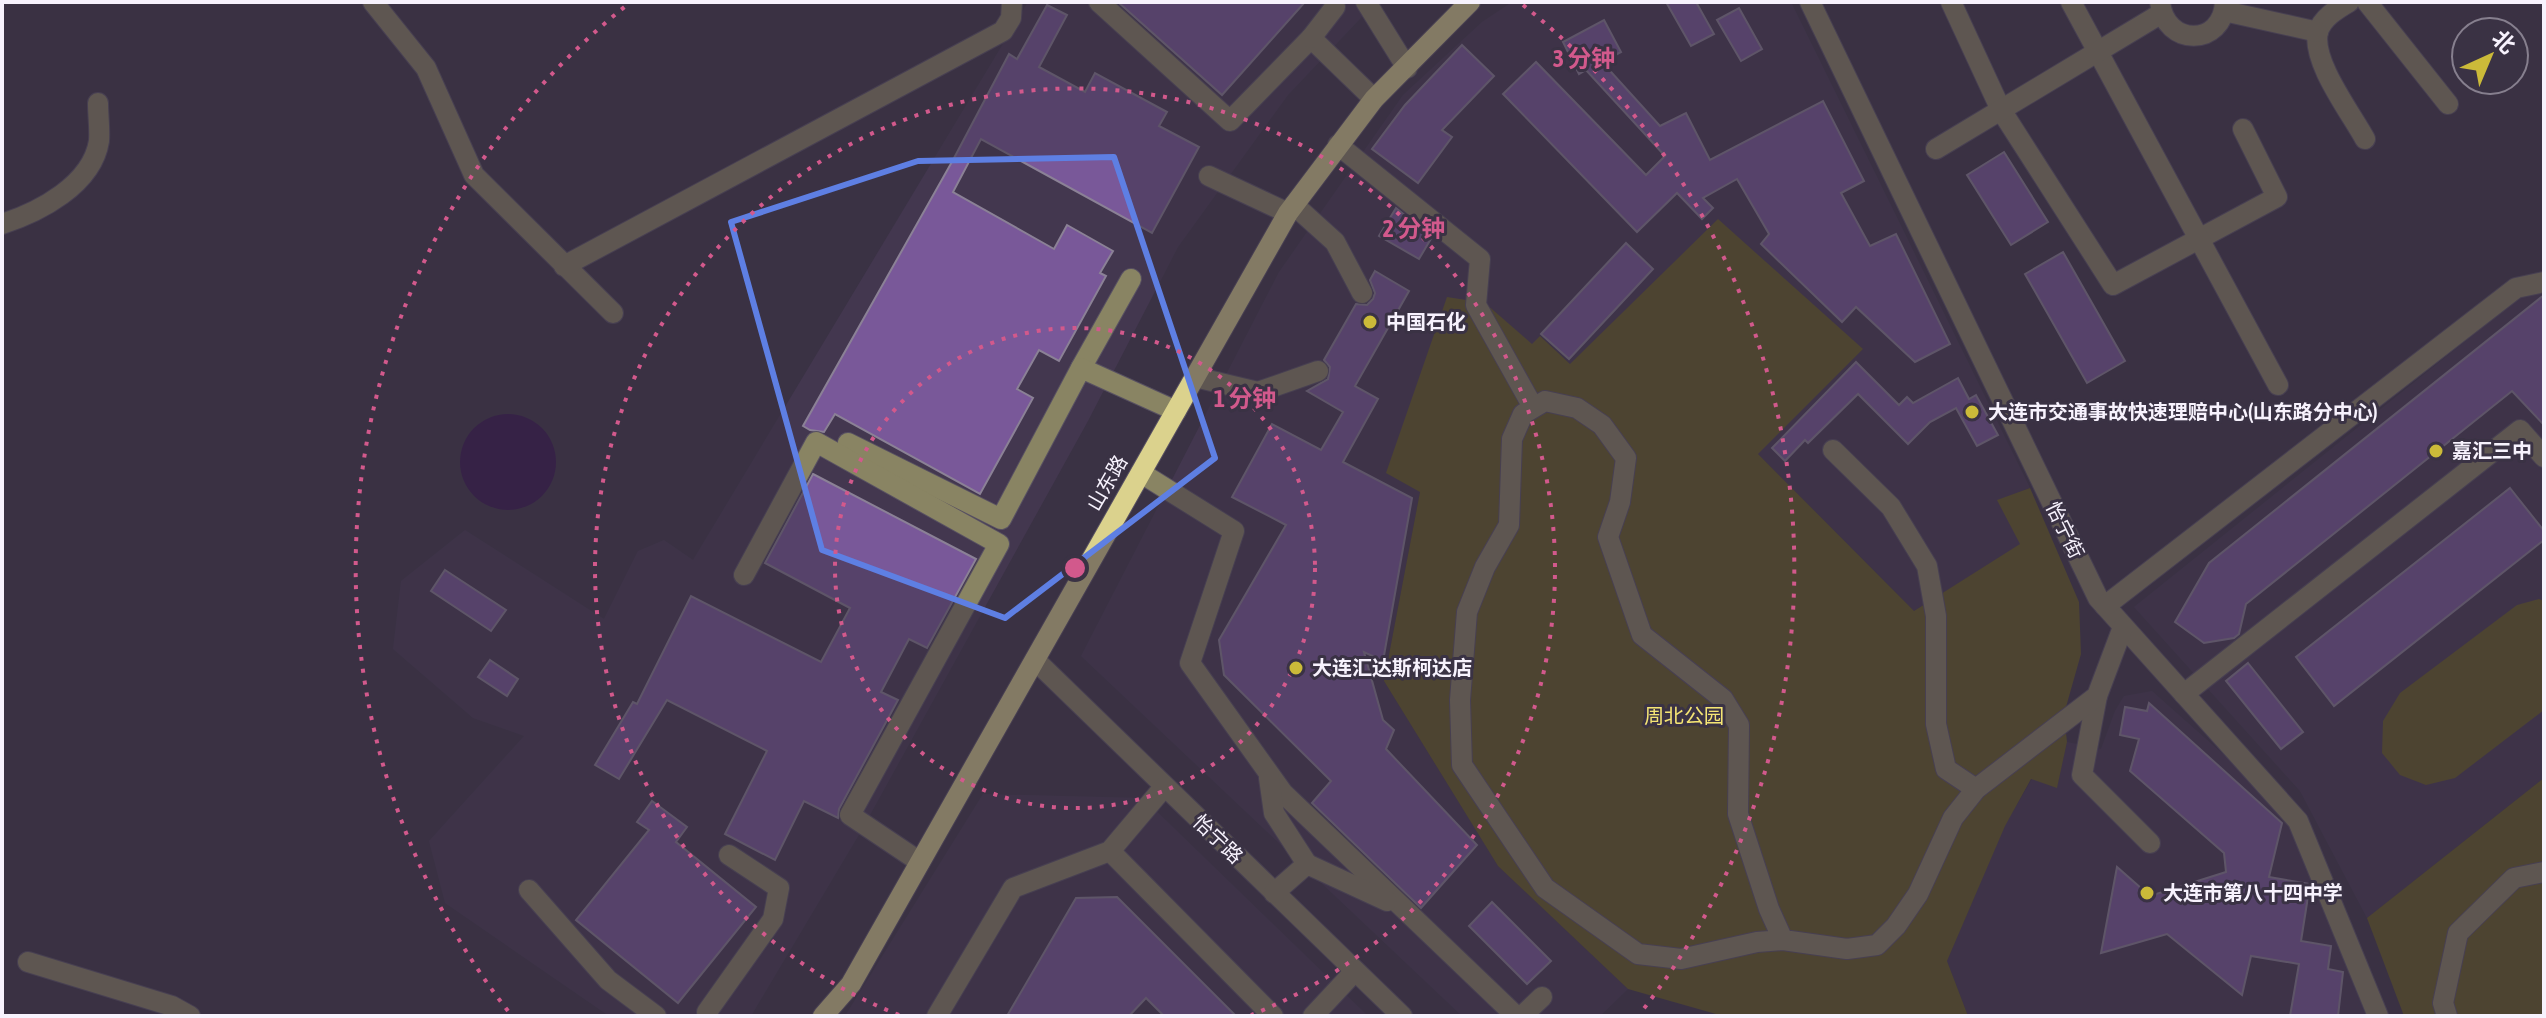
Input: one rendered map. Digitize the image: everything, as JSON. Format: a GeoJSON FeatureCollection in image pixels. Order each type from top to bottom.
{"type":"FeatureCollection","features":[{"type":"Feature","properties":{"kind":"main road","name":"山东路"},"geometry":{"type":"LineString","coordinates":[[823,1016],[851,984],[1291,209],[1374,99],[1470,2]]}},
{"type":"Feature","properties":{"kind":"street"},"geometry":{"type":"LineString","coordinates":[[373,2],[426,68],[474,175],[613,313]]}},
{"type":"Feature","properties":{"kind":"street"},"geometry":{"type":"LineString","coordinates":[[564,266],[1003,31],[1011,18],[1012,2]]}},
{"type":"Feature","properties":{"kind":"street"},"geometry":{"type":"LineString","coordinates":[[1099,2],[1230,121],[1311,38],[1335,7]]}},
{"type":"Feature","properties":{"kind":"street"},"geometry":{"type":"LineString","coordinates":[[1366,2],[1407,68]]}},
{"type":"Feature","properties":{"kind":"street","name":"怡宁街"},"geometry":{"type":"LineString","coordinates":[[1810,2],[2098,598],[2298,821],[2378,1016]]}},
{"type":"Feature","properties":{"kind":"street"},"geometry":{"type":"LineString","coordinates":[[1951,2],[2001,110],[2113,285],[2277,197],[2243,129]]}},
{"type":"Feature","properties":{"kind":"street"},"geometry":{"type":"LineString","coordinates":[[2071,2],[2278,385]]}},
{"type":"Feature","properties":{"kind":"street"},"geometry":{"type":"LineString","coordinates":[[2349,2],[2332,12],[2318,32],[2320,59],[2365,139]]}},
{"type":"Feature","properties":{"kind":"street"},"geometry":{"type":"LineString","coordinates":[[2367,2],[2448,104]]}},
{"type":"Feature","properties":{"kind":"street"},"geometry":{"type":"LineString","coordinates":[[1936,149],[2097,52],[2161,7],[2173,30],[2193,36],[2213,29],[2225,6],[2318,32]]}},
{"type":"Feature","properties":{"kind":"street"},"geometry":{"type":"LineString","coordinates":[[1311,38],[1374,99]]}},
{"type":"Feature","properties":{"kind":"street"},"geometry":{"type":"LineString","coordinates":[[2,224],[27,216],[71,187],[90,164],[99,143],[98,103]]}},
{"type":"Feature","properties":{"kind":"street"},"geometry":{"type":"LineString","coordinates":[[1338,145],[1480,259],[1476,305],[1533,407]]}},
{"type":"Feature","properties":{"kind":"street"},"geometry":{"type":"LineString","coordinates":[[1209,176],[1291,209],[1335,242],[1362,293]]}},
{"type":"Feature","properties":{"kind":"street"},"geometry":{"type":"LineString","coordinates":[[848,443],[1001,519],[1131,279]]}},
{"type":"Feature","properties":{"kind":"street"},"geometry":{"type":"LineString","coordinates":[[2105,606],[2516,288],[2544,282]]}},
{"type":"Feature","properties":{"kind":"street"},"geometry":{"type":"LineString","coordinates":[[1081,368],[1176,411]]}},
{"type":"Feature","properties":{"kind":"street"},"geometry":{"type":"LineString","coordinates":[[1195,377],[1258,392],[1318,371]]}},
{"type":"Feature","properties":{"kind":"street"},"geometry":{"type":"LineString","coordinates":[[1783,940],[1769,909],[1738,814],[1739,725],[1723,699],[1642,635],[1608,537],[1620,502],[1626,458],[1602,425],[1577,408],[1545,401],[1523,414],[1512,439],[1509,525],[1485,567],[1467,612],[1460,700],[1462,765],[1545,888],[1638,954],[1681,959],[1757,942],[1783,940],[1847,949],[1877,945],[1896,926],[1918,894],[1953,818],[1976,789],[2097,696]]}},
{"type":"Feature","properties":{"kind":"street"},"geometry":{"type":"LineString","coordinates":[[2184,694],[2520,430],[2544,457]]}},
{"type":"Feature","properties":{"kind":"street"},"geometry":{"type":"LineString","coordinates":[[744,575],[816,442],[999,544],[850,815],[920,862]]}},
{"type":"Feature","properties":{"kind":"street"},"geometry":{"type":"LineString","coordinates":[[1833,450],[1891,507],[1927,566],[1936,616],[1936,724],[1946,769],[1976,789]]}},
{"type":"Feature","properties":{"kind":"street"},"geometry":{"type":"LineString","coordinates":[[1141,473],[1234,531],[1190,663],[1283,793],[1519,1016],[1542,997]]}},
{"type":"Feature","properties":{"kind":"street"},"geometry":{"type":"LineString","coordinates":[[2123,627],[2097,696],[2082,775],[2150,843]]}},
{"type":"Feature","properties":{"kind":"street","name":"怡宁路"},"geometry":{"type":"LineString","coordinates":[[1035,660],[1402,1016]]}},
{"type":"Feature","properties":{"kind":"street"},"geometry":{"type":"LineString","coordinates":[[1268,773],[1274,813],[1307,864],[1404,909]]}},
{"type":"Feature","properties":{"kind":"street"},"geometry":{"type":"LineString","coordinates":[[937,1016],[1013,888],[1110,851],[1164,787]]}},
{"type":"Feature","properties":{"kind":"street"},"geometry":{"type":"LineString","coordinates":[[1110,851],[1273,1016]]}},
{"type":"Feature","properties":{"kind":"street"},"geometry":{"type":"LineString","coordinates":[[706,1015],[773,919],[779,888],[729,855]]}},
{"type":"Feature","properties":{"kind":"street"},"geometry":{"type":"LineString","coordinates":[[1274,893],[1307,864]]}},
{"type":"Feature","properties":{"kind":"street"},"geometry":{"type":"LineString","coordinates":[[2447,1016],[2443,1003],[2458,933],[2514,878],[2544,872]]}},
{"type":"Feature","properties":{"kind":"street"},"geometry":{"type":"LineString","coordinates":[[529,890],[608,980],[656,1016]]}},
{"type":"Feature","properties":{"kind":"street"},"geometry":{"type":"LineString","coordinates":[[28,962],[172,1006],[190,1016]]}},
{"type":"Feature","properties":{"kind":"street"},"geometry":{"type":"LineString","coordinates":[[1313,1016],[1355,971]]}},
{"type":"Feature","properties":{"kind":"highlighted area"},"geometry":{"type":"Polygon","coordinates":[[[1114,157],[1215,458],[1005,618],[822,550],[731,222],[918,161],[1114,157]]]}},
{"type":"Feature","properties":{"kind":"shaded area"},"geometry":{"type":"Polygon","coordinates":[[[1028,2],[1376,2],[1288,95],[1178,247],[1088,421],[860,833],[751,1016],[609,1016],[445,903],[429,841],[524,736],[473,718],[393,649],[401,581],[465,530],[604,619],[638,551],[664,540],[693,560],[1028,2]]]}},
{"type":"Feature","properties":{"kind":"shaded area"},"geometry":{"type":"Polygon","coordinates":[[[1512,2],[1791,2],[2030,488],[1998,500],[2021,544],[1914,611],[1757,453],[1863,349],[1570,364],[1541,337],[1532,345],[1485,303],[1420,492],[1384,681],[1498,866],[1628,989],[1600,1016],[1462,1016],[1081,656],[1279,272],[1403,95],[1482,22],[1512,2]]]}},
{"type":"Feature","properties":{"kind":"shaded area","name":"嘉汇三中"},"geometry":{"type":"Polygon","coordinates":[[[2544,290],[2544,778],[2367,918],[2300,791],[2134,607],[2523,295],[2544,290]]]}},
{"type":"Feature","properties":{"kind":"shaded area"},"geometry":{"type":"Polygon","coordinates":[[[508,414],[526,417],[542,428],[553,444],[556,462],[553,480],[542,496],[526,507],[508,510],[490,507],[474,496],[463,480],[460,462],[463,444],[474,428],[490,417],[508,414]]]}},
{"type":"Feature","properties":{"kind":"shaded area","name":"大连市第八十四中学"},"geometry":{"type":"Polygon","coordinates":[[[2152,691],[2285,809],[2366,1016],[1968,1016],[1947,961],[2005,825],[2032,779],[2057,787],[2067,742],[2101,749],[2124,696],[2152,691]]]}},
{"type":"Feature","properties":{"kind":"shaded area"},"geometry":{"type":"Polygon","coordinates":[[[983,794],[1143,798],[1368,1016],[845,1016],[983,794]]]}},
{"type":"Feature","properties":{"kind":"green space","name":"周北公园"},"geometry":{"type":"Polygon","coordinates":[[[1718,219],[1863,349],[1758,454],[1914,611],[2020,544],[1997,500],[2030,488],[2079,602],[2081,654],[2064,714],[2067,742],[2057,788],[2031,779],[2005,826],[1947,961],[1968,1016],[1723,1016],[1628,989],[1498,866],[1384,681],[1420,492],[1386,473],[1447,297],[1485,303],[1532,344],[1540,336],[1570,364],[1718,219]]]}},
{"type":"Feature","properties":{"kind":"green space"},"geometry":{"type":"Polygon","coordinates":[[[2539,599],[2544,601],[2544,710],[2455,778],[2426,785],[2400,775],[2382,753],[2383,721],[2400,693],[2517,605],[2539,599]]]}},
{"type":"Feature","properties":{"kind":"green space"},"geometry":{"type":"Polygon","coordinates":[[[2544,778],[2544,1016],[2404,1016],[2367,918],[2544,778]]]}},
{"type":"Feature","properties":{"kind":"building"},"geometry":{"type":"Polygon","coordinates":[[[1118,2],[1305,2],[1222,95],[1118,2]]]}},
{"type":"Feature","properties":{"kind":"building"},"geometry":{"type":"Polygon","coordinates":[[[1666,2],[1696,2],[1714,34],[1691,46],[1666,2]]]}},
{"type":"Feature","properties":{"kind":"building"},"geometry":{"type":"Polygon","coordinates":[[[1047,5],[1067,15],[1039,67],[1085,92],[1095,73],[1167,112],[1159,126],[1199,147],[1152,233],[981,139],[953,192],[1054,249],[1067,225],[1113,251],[1100,273],[1106,276],[1059,361],[1039,350],[1017,389],[1033,398],[980,494],[835,414],[824,432],[803,426],[1009,54],[1017,59],[1047,5]]]}},
{"type":"Feature","properties":{"kind":"building"},"geometry":{"type":"Polygon","coordinates":[[[1739,8],[1762,49],[1741,61],[1717,20],[1739,8]]]}},
{"type":"Feature","properties":{"kind":"building"},"geometry":{"type":"Polygon","coordinates":[[[1604,20],[1621,52],[1602,62],[1660,126],[1686,113],[1710,160],[1823,101],[1864,181],[1841,193],[1870,246],[1896,234],[1950,344],[1915,362],[1856,307],[1842,322],[1761,244],[1769,234],[1737,179],[1703,198],[1713,208],[1702,219],[1677,193],[1637,232],[1503,94],[1536,62],[1646,175],[1665,156],[1586,70],[1579,74],[1563,42],[1604,20]]]}},
{"type":"Feature","properties":{"kind":"building"},"geometry":{"type":"Polygon","coordinates":[[[1462,45],[1494,76],[1442,130],[1452,137],[1418,183],[1372,149],[1405,105],[1462,45]]]}},
{"type":"Feature","properties":{"kind":"building"},"geometry":{"type":"Polygon","coordinates":[[[2004,152],[2048,222],[2011,245],[1967,175],[2004,152]]]}},
{"type":"Feature","properties":{"kind":"building"},"geometry":{"type":"Polygon","coordinates":[[[1396,208],[1432,237],[1419,259],[1379,236],[1396,208]]]}},
{"type":"Feature","properties":{"kind":"building"},"geometry":{"type":"Polygon","coordinates":[[[1626,243],[1653,269],[1569,359],[1541,334],[1626,243]]]}},
{"type":"Feature","properties":{"kind":"building"},"geometry":{"type":"Polygon","coordinates":[[[2063,252],[2125,361],[2087,383],[2025,274],[2063,252]]]}},
{"type":"Feature","properties":{"kind":"building","name":"大连汇达斯柯达店"},"geometry":{"type":"Polygon","coordinates":[[[1375,271],[1409,291],[1355,386],[1378,399],[1343,462],[1412,498],[1383,661],[1364,652],[1383,720],[1394,730],[1386,749],[1477,845],[1421,908],[1312,803],[1331,781],[1224,675],[1219,640],[1286,525],[1232,497],[1272,424],[1321,450],[1343,412],[1307,391],[1328,379],[1330,367],[1324,360],[1356,304],[1367,305],[1373,299],[1375,293],[1370,280],[1375,271]]]}},
{"type":"Feature","properties":{"kind":"building"},"geometry":{"type":"Polygon","coordinates":[[[2544,295],[2544,425],[2512,391],[2246,604],[2239,634],[2234,638],[2204,643],[2175,622],[2209,563],[2544,295]]]}},
{"type":"Feature","properties":{"kind":"building"},"geometry":{"type":"Polygon","coordinates":[[[1856,362],[1899,405],[1907,397],[1913,403],[1958,378],[1969,399],[1976,395],[1998,435],[1977,446],[1956,408],[1930,422],[1908,444],[1858,394],[1785,461],[1772,448],[1856,362]]]}},
{"type":"Feature","properties":{"kind":"building"},"geometry":{"type":"Polygon","coordinates":[[[813,474],[976,559],[927,648],[909,639],[881,692],[898,700],[839,809],[838,818],[804,801],[775,860],[725,834],[767,751],[667,700],[619,779],[595,765],[633,702],[637,704],[691,596],[821,662],[850,608],[765,563],[813,474]]]}},
{"type":"Feature","properties":{"kind":"building"},"geometry":{"type":"Polygon","coordinates":[[[2510,488],[2544,531],[2544,540],[2334,706],[2296,657],[2510,488]]]}},
{"type":"Feature","properties":{"kind":"building"},"geometry":{"type":"Polygon","coordinates":[[[445,570],[506,610],[491,631],[431,591],[445,570]]]}},
{"type":"Feature","properties":{"kind":"building"},"geometry":{"type":"Polygon","coordinates":[[[490,660],[518,679],[507,696],[478,677],[490,660]]]}},
{"type":"Feature","properties":{"kind":"building"},"geometry":{"type":"Polygon","coordinates":[[[2248,663],[2303,732],[2281,749],[2226,681],[2248,663]]]}},
{"type":"Feature","properties":{"kind":"building"},"geometry":{"type":"Polygon","coordinates":[[[2149,703],[2282,823],[2269,877],[2310,884],[2301,941],[2331,946],[2328,969],[2343,972],[2338,1016],[2290,1016],[2299,964],[2251,956],[2242,995],[2167,934],[2101,953],[2117,867],[2150,896],[2226,872],[2224,853],[2130,771],[2139,739],[2120,735],[2125,707],[2147,711],[2149,703]]]}},
{"type":"Feature","properties":{"kind":"building"},"geometry":{"type":"Polygon","coordinates":[[[652,801],[687,827],[676,842],[756,907],[678,1003],[576,920],[649,830],[637,822],[652,801]]]}},
{"type":"Feature","properties":{"kind":"building"},"geometry":{"type":"Polygon","coordinates":[[[1117,897],[1236,1016],[1164,1016],[1146,998],[1129,1016],[1007,1016],[1076,898],[1117,897]]]}},
{"type":"Feature","properties":{"kind":"building"},"geometry":{"type":"Polygon","coordinates":[[[1492,902],[1551,961],[1527,984],[1469,926],[1492,902]]]}},
{"type":"Feature","properties":{"kind":"place","name":"中国石化"},"geometry":{"type":"Point","coordinates":[1370,322]}},
{"type":"Feature","properties":{"kind":"place","name":"大连市交通事故快速理赔中心(山东路分中心)"},"geometry":{"type":"Point","coordinates":[1972,412]}},
{"type":"Feature","properties":{"kind":"place","name":"嘉汇三中"},"geometry":{"type":"Point","coordinates":[2436,451]}},
{"type":"Feature","properties":{"kind":"place","name":"大连汇达斯柯达店"},"geometry":{"type":"Point","coordinates":[1296,668]}},
{"type":"Feature","properties":{"kind":"place","name":"大连市第八十四中学"},"geometry":{"type":"Point","coordinates":[2147,893]}}]}
